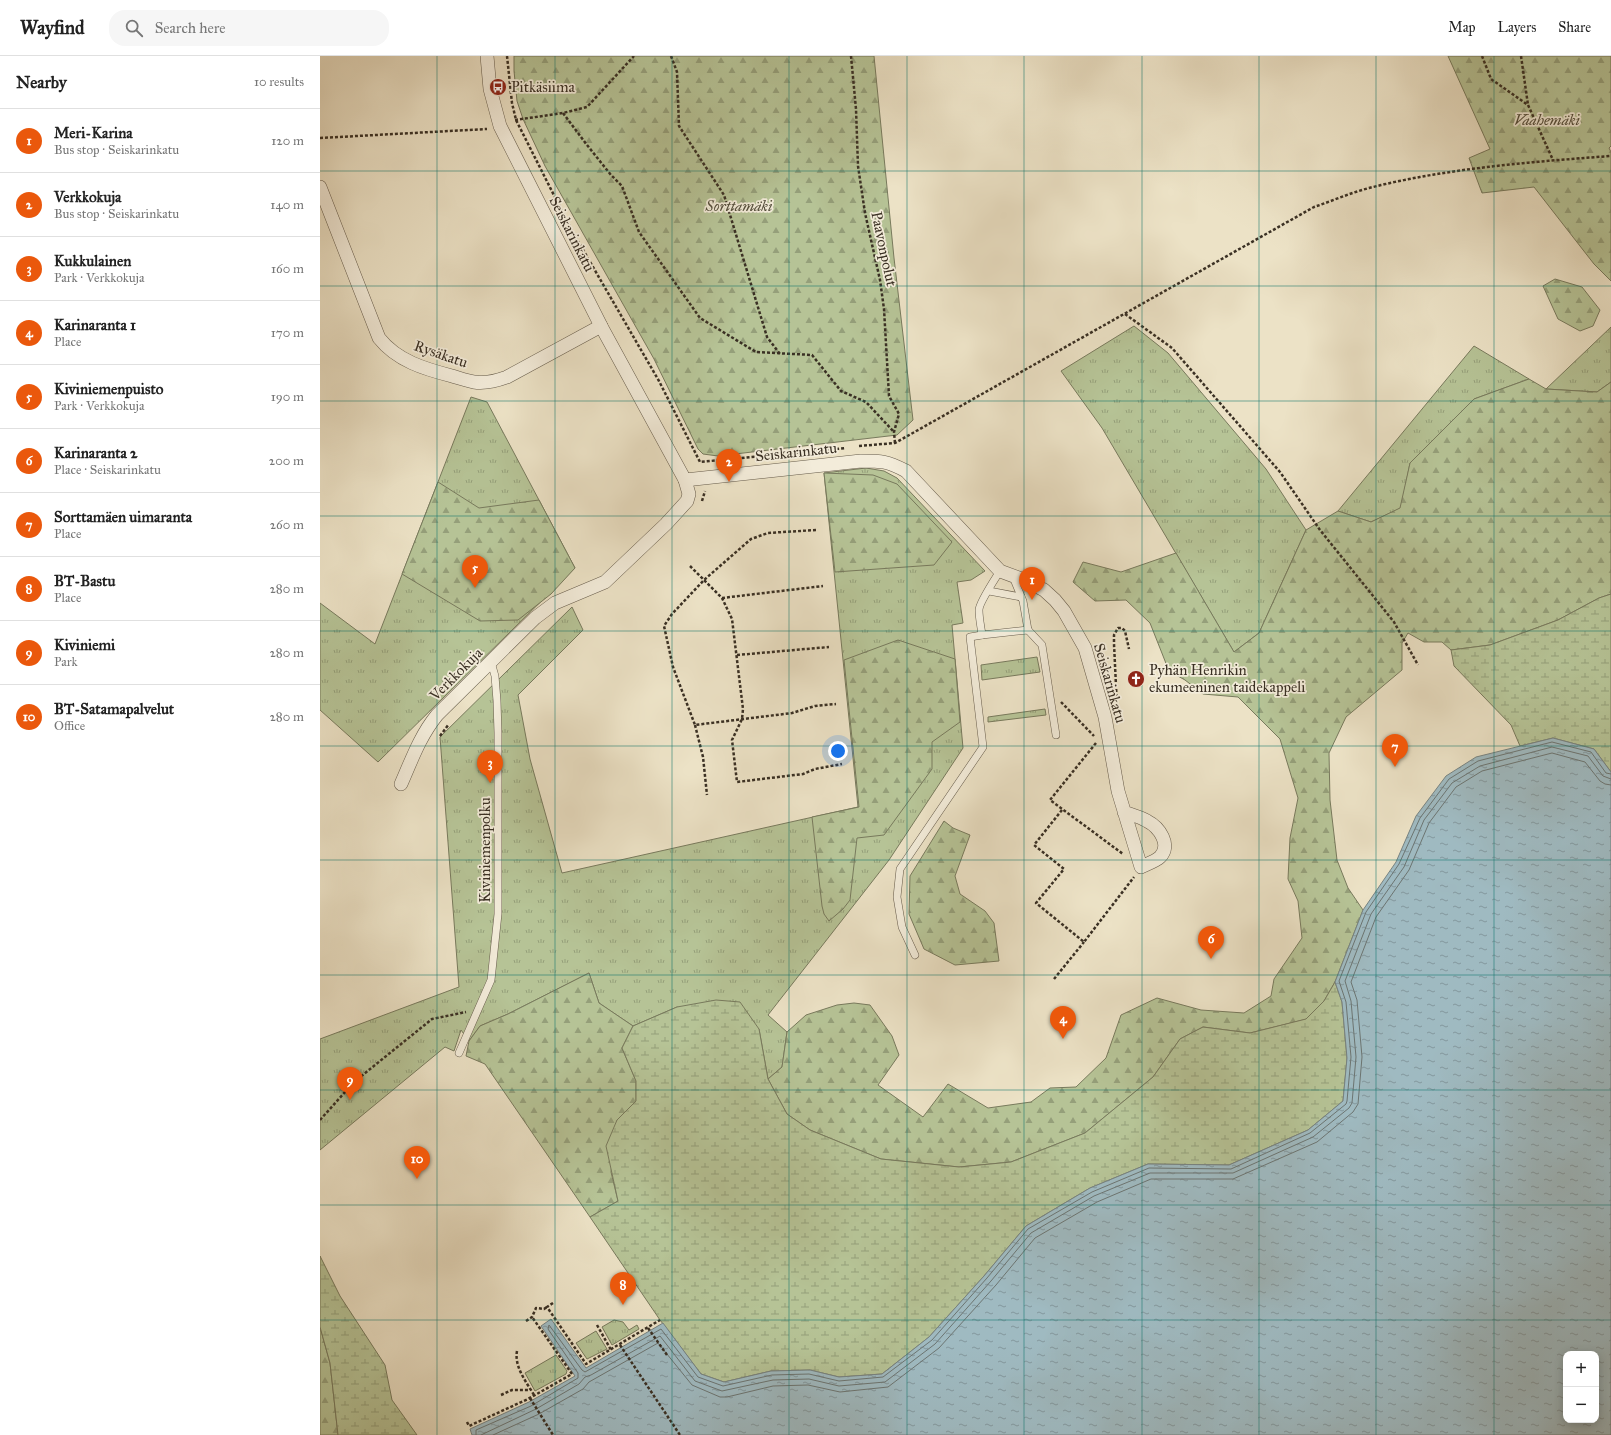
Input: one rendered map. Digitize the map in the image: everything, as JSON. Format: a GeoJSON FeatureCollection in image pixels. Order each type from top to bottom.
{"type":"FeatureCollection","features":[{"type":"Feature","properties":{"kind":"street","name":"Seiskarinkatu"},"geometry":{"type":"LineString","coordinates":[[487,56],[491,95],[500,126],[601,326],[686,480],[861,461],[881,461],[894,465],[906,472],[1000,571],[1044,590],[1064,611],[1085,648],[1105,717],[1118,791],[1141,867]]}},
{"type":"Feature","properties":{"kind":"street","name":"Rysäkatu"},"geometry":{"type":"LineString","coordinates":[[320,188],[379,338],[387,347],[400,357],[429,370],[474,382],[494,382],[507,377],[601,326]]}},
{"type":"Feature","properties":{"kind":"street","name":"Verkkokuja"},"geometry":{"type":"LineString","coordinates":[[401,784],[426,728],[437,715],[535,618],[555,602],[605,582],[666,524],[687,501],[689,494],[686,480]]}},
{"type":"Feature","properties":{"kind":"street"},"geometry":{"type":"LineString","coordinates":[[1124,812],[1147,821],[1158,829],[1164,840],[1165,849],[1160,857],[1141,867]]}},
{"type":"Feature","properties":{"kind":"lane"},"geometry":{"type":"LineString","coordinates":[[982,635],[979,610],[980,603],[989,591],[1000,571]]}},
{"type":"Feature","properties":{"kind":"lane"},"geometry":{"type":"LineString","coordinates":[[1013,577],[1021,597],[1028,630],[1042,645],[1056,735]]}},
{"type":"Feature","properties":{"kind":"lane"},"geometry":{"type":"LineString","coordinates":[[989,591],[1021,597]]}},
{"type":"Feature","properties":{"kind":"lane"},"geometry":{"type":"LineString","coordinates":[[915,955],[902,927],[897,897],[900,869],[983,747],[970,637],[1028,630]]}},
{"type":"Feature","properties":{"kind":"lane","name":"Kiviniemenpolku"},"geometry":{"type":"LineString","coordinates":[[459,1053],[491,980],[498,914],[498,734],[495,676],[491,662]]}},
{"type":"Feature","properties":{"kind":"path"},"geometry":{"type":"LineString","coordinates":[[507,56],[512,103],[516,120],[571,228],[659,381],[700,462],[848,447]]}},
{"type":"Feature","properties":{"kind":"path"},"geometry":{"type":"LineString","coordinates":[[516,120],[563,113],[587,106],[634,56]]}},
{"type":"Feature","properties":{"kind":"path"},"geometry":{"type":"LineString","coordinates":[[671,56],[677,72],[679,126],[724,195],[767,337],[780,354]]}},
{"type":"Feature","properties":{"kind":"path","name":"Paavonpolut"},"geometry":{"type":"LineString","coordinates":[[851,56],[856,109],[858,166],[865,213],[880,280],[883,302],[889,396],[899,414],[894,432],[895,443]]}},
{"type":"Feature","properties":{"kind":"path"},"geometry":{"type":"LineString","coordinates":[[1482,56],[1491,79],[1528,105]]}},
{"type":"Feature","properties":{"kind":"path"},"geometry":{"type":"LineString","coordinates":[[1521,56],[1528,105],[1553,160]]}},
{"type":"Feature","properties":{"kind":"path"},"geometry":{"type":"LineString","coordinates":[[563,113],[596,157],[622,186],[639,232],[700,318],[756,352],[812,355],[841,391],[866,402],[894,432]]}},
{"type":"Feature","properties":{"kind":"path"},"geometry":{"type":"LineString","coordinates":[[320,138],[492,129]]}},
{"type":"Feature","properties":{"kind":"path"},"geometry":{"type":"LineString","coordinates":[[855,447],[895,443],[1314,207],[1367,189],[1408,179],[1493,165],[1611,156]]}},
{"type":"Feature","properties":{"kind":"path"},"geometry":{"type":"LineString","coordinates":[[1125,314],[1172,348],[1280,472],[1320,530],[1394,622],[1418,665]]}},
{"type":"Feature","properties":{"kind":"path"},"geometry":{"type":"LineString","coordinates":[[701,506],[705,486]]}},
{"type":"Feature","properties":{"kind":"path"},"geometry":{"type":"LineString","coordinates":[[707,795],[703,757],[695,725],[673,667],[664,626],[672,614],[704,580],[751,539],[768,534],[816,530]]}},
{"type":"Feature","properties":{"kind":"path"},"geometry":{"type":"LineString","coordinates":[[690,566],[722,598],[732,619],[743,709],[742,719],[732,740],[737,782],[803,774],[815,769],[842,764]]}},
{"type":"Feature","properties":{"kind":"path"},"geometry":{"type":"LineString","coordinates":[[722,598],[823,586]]}},
{"type":"Feature","properties":{"kind":"path"},"geometry":{"type":"LineString","coordinates":[[1118,712],[1114,635],[1118,628],[1122,628],[1125,631],[1129,649]]}},
{"type":"Feature","properties":{"kind":"path"},"geometry":{"type":"LineString","coordinates":[[737,655],[829,647]]}},
{"type":"Feature","properties":{"kind":"path"},"geometry":{"type":"LineString","coordinates":[[1049,690],[1112,755]]}},
{"type":"Feature","properties":{"kind":"path"},"geometry":{"type":"LineString","coordinates":[[695,725],[792,713],[815,706],[836,704]]}},
{"type":"Feature","properties":{"kind":"path"},"geometry":{"type":"LineString","coordinates":[[437,741],[451,722]]}},
{"type":"Feature","properties":{"kind":"path"},"geometry":{"type":"LineString","coordinates":[[1054,979],[1141,867],[1050,800],[1098,740]]}},
{"type":"Feature","properties":{"kind":"path"},"geometry":{"type":"LineString","coordinates":[[1062,810],[1034,845],[1064,869],[1036,903],[1084,942]]}},
{"type":"Feature","properties":{"kind":"path"},"geometry":{"type":"LineString","coordinates":[[320,1120],[354,1082],[432,1019],[462,1012],[477,1012]]}},
{"type":"Feature","properties":{"kind":"path"},"geometry":{"type":"LineString","coordinates":[[526,1321],[532,1317],[536,1308],[544,1310],[553,1303]]}},
{"type":"Feature","properties":{"kind":"path"},"geometry":{"type":"LineString","coordinates":[[547,1307],[586,1364],[660,1320]]}},
{"type":"Feature","properties":{"kind":"path"},"geometry":{"type":"LineString","coordinates":[[467,1422],[469,1426],[534,1396],[572,1374],[532,1317]]}},
{"type":"Feature","properties":{"kind":"path"},"geometry":{"type":"LineString","coordinates":[[597,1325],[611,1350]]}},
{"type":"Feature","properties":{"kind":"path"},"geometry":{"type":"LineString","coordinates":[[648,1328],[667,1355]]}},
{"type":"Feature","properties":{"kind":"path"},"geometry":{"type":"LineString","coordinates":[[620,1345],[680,1435]]}},
{"type":"Feature","properties":{"kind":"path"},"geometry":{"type":"LineString","coordinates":[[516,1351],[516,1357],[520,1370],[534,1396]]}},
{"type":"Feature","properties":{"kind":"path"},"geometry":{"type":"LineString","coordinates":[[501,1395],[512,1390],[530,1389]]}},
{"type":"Feature","properties":{"kind":"path"},"geometry":{"type":"LineString","coordinates":[[530,1398],[553,1435]]}},
{"type":"Feature","properties":{"kind":"green space","name":"Sorttamäki"},"geometry":{"type":"Polygon","coordinates":[[[514,56],[874,56],[894,258],[913,420],[897,435],[718,456],[703,454],[698,449],[654,359],[545,166],[523,119],[517,101],[514,56]]]}},
{"type":"Feature","properties":{"kind":"green space","name":"Vaahemäki"},"geometry":{"type":"Polygon","coordinates":[[[1448,56],[1611,56],[1611,146],[1609,148],[1611,152],[1611,281],[1594,264],[1534,187],[1482,193],[1469,158],[1490,149],[1448,56]]]}},
{"type":"Feature","properties":{"kind":"green space"},"geometry":{"type":"Polygon","coordinates":[[[1555,279],[1582,287],[1600,310],[1593,326],[1580,331],[1558,319],[1543,286],[1555,279]]]}},
{"type":"Feature","properties":{"kind":"green space"},"geometry":{"type":"Polygon","coordinates":[[[1134,326],[1168,353],[1266,469],[1306,530],[1259,633],[1234,652],[1102,428],[1061,371],[1134,326]]]}},
{"type":"Feature","properties":{"kind":"green space"},"geometry":{"type":"Polygon","coordinates":[[[1611,327],[1611,382],[1597,392],[1546,389],[1611,327]]]}},
{"type":"Feature","properties":{"kind":"green space"},"geometry":{"type":"Polygon","coordinates":[[[1474,346],[1529,379],[1474,399],[1410,463],[1401,508],[1371,522],[1338,511],[1474,346]]]}},
{"type":"Feature","properties":{"kind":"green space"},"geometry":{"type":"Polygon","coordinates":[[[1529,379],[1546,389],[1597,392],[1611,382],[1611,594],[1599,598],[1558,620],[1490,645],[1451,650],[1442,642],[1424,642],[1408,633],[1402,643],[1402,670],[1346,717],[1329,753],[1330,800],[1337,860],[1348,888],[1363,910],[1335,982],[1324,1001],[1307,1019],[1250,1033],[1203,1027],[1180,1039],[1153,1077],[1085,1133],[1011,1162],[959,1167],[881,1159],[810,1130],[787,1114],[768,1079],[782,1067],[787,1032],[806,1015],[837,1005],[854,1003],[870,1005],[892,1036],[899,1055],[878,1085],[923,1117],[948,1084],[988,1108],[1031,1102],[1050,1088],[1076,1087],[1106,1058],[1121,1015],[1157,998],[1201,1010],[1244,1013],[1271,996],[1274,979],[1302,938],[1298,901],[1288,879],[1290,838],[1298,798],[1280,739],[1238,697],[1203,694],[1185,680],[1169,671],[1150,623],[1126,600],[1095,601],[1073,582],[1083,562],[1121,572],[1176,553],[1234,652],[1259,633],[1306,530],[1338,511],[1371,522],[1400,508],[1410,463],[1474,399],[1529,379]]]}},
{"type":"Feature","properties":{"kind":"green space"},"geometry":{"type":"Polygon","coordinates":[[[471,397],[487,402],[575,568],[378,762],[320,710],[320,603],[375,644],[471,397]]]}},
{"type":"Feature","properties":{"kind":"green space"},"geometry":{"type":"Polygon","coordinates":[[[866,468],[884,471],[897,478],[985,571],[971,580],[957,582],[963,623],[952,625],[963,748],[889,860],[768,1015],[787,1032],[782,1067],[768,1079],[759,1029],[677,1007],[633,1026],[599,1003],[589,973],[508,1014],[480,1026],[469,1041],[461,1030],[454,1051],[445,1047],[320,1150],[320,1039],[459,987],[440,737],[572,607],[583,630],[518,695],[530,759],[562,873],[858,807],[824,473],[866,468]]]}},
{"type":"Feature","properties":{"kind":"green space"},"geometry":{"type":"Polygon","coordinates":[[[824,473],[873,475],[897,484],[952,542],[934,565],[835,572],[824,473]]]}},
{"type":"Feature","properties":{"kind":"green space"},"geometry":{"type":"Polygon","coordinates":[[[438,482],[479,508],[539,500],[575,568],[551,594],[518,620],[480,621],[402,574],[438,482]]]}},
{"type":"Feature","properties":{"kind":"green space"},"geometry":{"type":"Polygon","coordinates":[[[1611,594],[1611,772],[1594,749],[1553,738],[1520,746],[1511,725],[1454,666],[1451,650],[1490,645],[1558,620],[1599,598],[1611,594]]]}},
{"type":"Feature","properties":{"kind":"green space"},"geometry":{"type":"Polygon","coordinates":[[[898,640],[955,659],[960,722],[932,742],[932,769],[884,835],[857,838],[850,900],[843,909],[829,921],[824,914],[822,906],[812,817],[859,807],[844,660],[898,640]]]}},
{"type":"Feature","properties":{"kind":"green space"},"geometry":{"type":"Polygon","coordinates":[[[1037,657],[1040,672],[982,680],[981,665],[1037,657]]]}},
{"type":"Feature","properties":{"kind":"green space"},"geometry":{"type":"Polygon","coordinates":[[[1045,709],[1046,715],[988,722],[988,717],[1045,709]]]}},
{"type":"Feature","properties":{"kind":"green space"},"geometry":{"type":"Polygon","coordinates":[[[944,821],[953,828],[970,835],[955,876],[960,894],[985,911],[994,923],[999,961],[955,965],[924,949],[909,914],[910,876],[944,821]]]}},
{"type":"Feature","properties":{"kind":"green space"},"geometry":{"type":"Polygon","coordinates":[[[589,973],[599,1003],[633,1026],[622,1048],[636,1081],[636,1101],[617,1120],[611,1172],[618,1201],[590,1217],[485,1064],[466,1056],[469,1041],[480,1026],[508,1014],[589,973]]]}},
{"type":"Feature","properties":{"kind":"green space"},"geometry":{"type":"Polygon","coordinates":[[[1335,982],[1342,1002],[1347,1058],[1343,1101],[1308,1130],[1229,1165],[1148,1164],[1090,1188],[1026,1226],[984,1276],[929,1337],[882,1374],[839,1377],[810,1370],[771,1371],[724,1382],[701,1374],[660,1320],[590,1217],[618,1201],[606,1146],[617,1120],[636,1101],[636,1081],[622,1048],[633,1026],[677,1007],[716,1000],[740,1002],[759,1029],[768,1079],[787,1114],[810,1130],[881,1159],[959,1167],[1011,1162],[1085,1133],[1153,1077],[1180,1039],[1203,1027],[1250,1033],[1306,1019],[1324,1001],[1335,982]]]}},
{"type":"Feature","properties":{"kind":"green space"},"geometry":{"type":"Polygon","coordinates":[[[320,1256],[340,1296],[385,1365],[392,1400],[417,1435],[338,1435],[330,1363],[320,1327],[320,1256]]]}},
{"type":"Feature","properties":{"kind":"green space"},"geometry":{"type":"Polygon","coordinates":[[[614,1320],[623,1322],[629,1330],[637,1325],[639,1329],[612,1345],[602,1327],[614,1320]]]}},
{"type":"Feature","properties":{"kind":"green space"},"geometry":{"type":"Polygon","coordinates":[[[320,1327],[330,1363],[338,1435],[320,1435],[320,1327]]]}},
{"type":"Feature","properties":{"kind":"green space"},"geometry":{"type":"Polygon","coordinates":[[[596,1331],[607,1349],[587,1359],[576,1343],[596,1331]]]}},
{"type":"Feature","properties":{"kind":"green space"},"geometry":{"type":"Polygon","coordinates":[[[556,1355],[567,1371],[566,1374],[535,1391],[525,1373],[556,1355]]]}},
{"type":"Feature","properties":{"kind":"water"},"geometry":{"type":"Polygon","coordinates":[[[1553,738],[1594,749],[1611,772],[1611,1435],[472,1435],[470,1429],[529,1402],[575,1376],[541,1326],[551,1319],[586,1368],[663,1323],[701,1374],[724,1382],[771,1371],[810,1370],[839,1377],[882,1374],[929,1337],[984,1276],[1026,1226],[1090,1188],[1148,1164],[1229,1165],[1308,1130],[1343,1101],[1347,1058],[1342,1002],[1335,982],[1363,910],[1396,862],[1416,816],[1446,776],[1476,757],[1553,738]]]}},
{"type":"Feature","properties":{"kind":"place","name":"Pitkäsiima"},"geometry":{"type":"Point","coordinates":[498,87]}},
{"type":"Feature","properties":{"kind":"place","name":"Verkkokuja"},"geometry":{"type":"Point","coordinates":[729,482]}},
{"type":"Feature","properties":{"kind":"place","name":"Kiviniemenpuisto"},"geometry":{"type":"Point","coordinates":[475,588]}},
{"type":"Feature","properties":{"kind":"place","name":"Meri-Karina"},"geometry":{"type":"Point","coordinates":[1032,600]}},
{"type":"Feature","properties":{"kind":"place","name":"Pyhän Henrikin ekumeeninen taidekappeli"},"geometry":{"type":"Point","coordinates":[1136,679]}},
{"type":"Feature","properties":{"kind":"place","name":"Sorttamäen uimaranta"},"geometry":{"type":"Point","coordinates":[1395,767]}},
{"type":"Feature","properties":{"kind":"place","name":"Kukkulainen"},"geometry":{"type":"Point","coordinates":[490,783]}},
{"type":"Feature","properties":{"kind":"place","name":"Karinaranta 2"},"geometry":{"type":"Point","coordinates":[1211,959]}},
{"type":"Feature","properties":{"kind":"place","name":"Karinaranta 1"},"geometry":{"type":"Point","coordinates":[1063,1039]}},
{"type":"Feature","properties":{"kind":"place","name":"Kiviniemi"},"geometry":{"type":"Point","coordinates":[350,1100]}},
{"type":"Feature","properties":{"kind":"place","name":"BT-Satamapalvelut"},"geometry":{"type":"Point","coordinates":[417,1179]}},
{"type":"Feature","properties":{"kind":"place","name":"BT-Bastu"},"geometry":{"type":"Point","coordinates":[623,1305]}}]}
